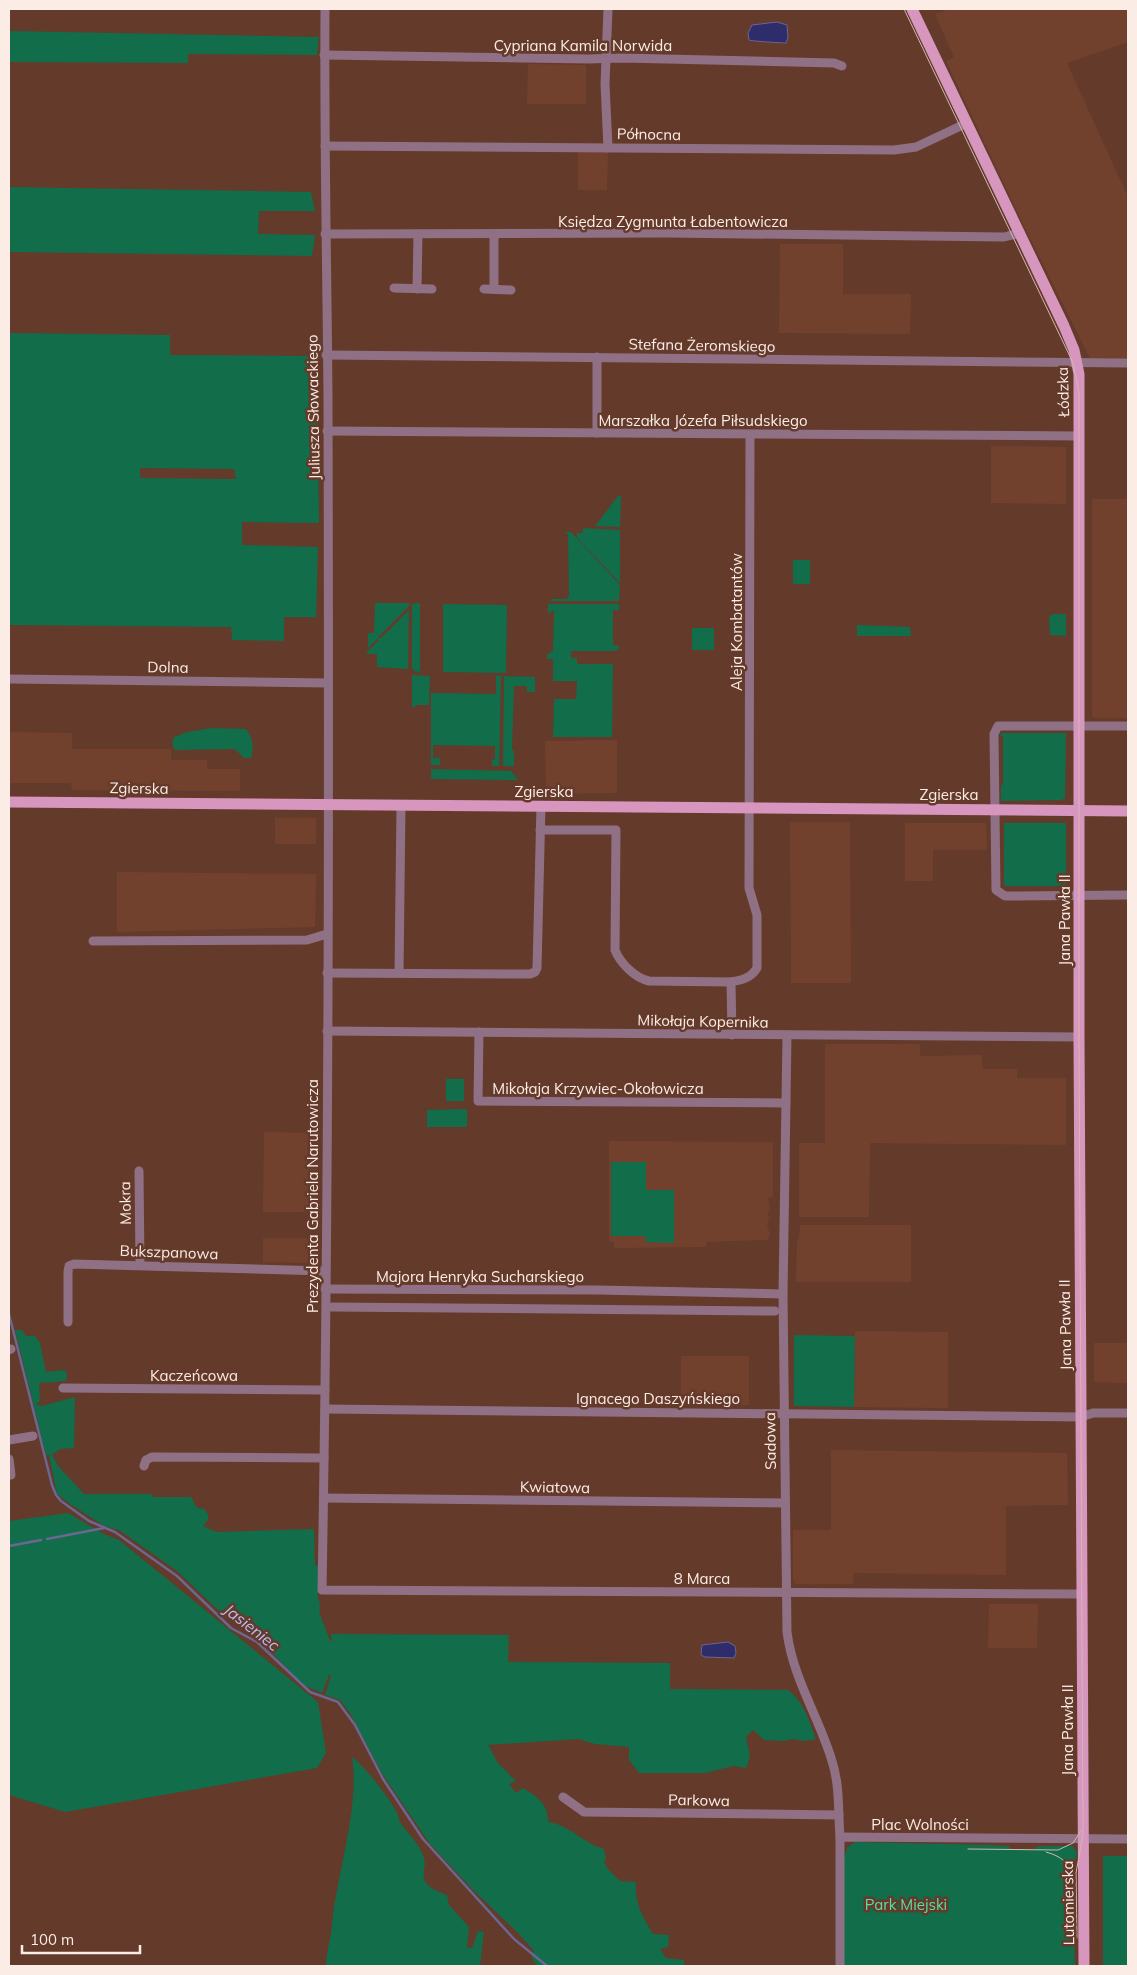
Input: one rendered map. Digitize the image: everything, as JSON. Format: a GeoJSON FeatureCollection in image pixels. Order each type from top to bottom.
{"type":"FeatureCollection","features":[{"type":"Feature","properties":{"kind":"main road","name":"Łódzka"},"geometry":{"type":"LineString","coordinates":[[912,9],[1064,326],[1077,363],[1079,374],[1079,811]]}},
{"type":"Feature","properties":{"kind":"main road","name":"Zgierska"},"geometry":{"type":"LineString","coordinates":[[9,802],[1128,811]]}},
{"type":"Feature","properties":{"kind":"main road","name":"Jana Pawła II"},"geometry":{"type":"LineString","coordinates":[[1079,811],[1083,1839]]}},
{"type":"Feature","properties":{"kind":"main road","name":"Lutomierska"},"geometry":{"type":"LineString","coordinates":[[1083,1839],[1084,1966]]}},
{"type":"Feature","properties":{"kind":"street","name":"Juliusza Słowackiego"},"geometry":{"type":"LineString","coordinates":[[325,9],[325,234],[328,432],[327,805]]}},
{"type":"Feature","properties":{"kind":"street"},"geometry":{"type":"LineString","coordinates":[[608,9],[604,84],[608,148]]}},
{"type":"Feature","properties":{"kind":"street","name":"Cypriana Kamila Norwida"},"geometry":{"type":"LineString","coordinates":[[324,55],[824,63],[842,66]]}},
{"type":"Feature","properties":{"kind":"street","name":"Północna"},"geometry":{"type":"LineString","coordinates":[[325,146],[894,150],[916,147],[967,123]]}},
{"type":"Feature","properties":{"kind":"street","name":"Księdza Zygmunta Łabentowicza"},"geometry":{"type":"LineString","coordinates":[[325,234],[669,233],[1004,238],[1020,233]]}},
{"type":"Feature","properties":{"kind":"street"},"geometry":{"type":"LineString","coordinates":[[417,289],[418,234]]}},
{"type":"Feature","properties":{"kind":"street"},"geometry":{"type":"LineString","coordinates":[[494,234],[494,289]]}},
{"type":"Feature","properties":{"kind":"street"},"geometry":{"type":"LineString","coordinates":[[394,288],[432,289]]}},
{"type":"Feature","properties":{"kind":"street"},"geometry":{"type":"LineString","coordinates":[[484,289],[511,290]]}},
{"type":"Feature","properties":{"kind":"street","name":"Stefana Żeromskiego"},"geometry":{"type":"LineString","coordinates":[[326,355],[1128,363]]}},
{"type":"Feature","properties":{"kind":"street"},"geometry":{"type":"LineString","coordinates":[[597,357],[598,433]]}},
{"type":"Feature","properties":{"kind":"street","name":"Marszałka Józefa Piłsudskiego"},"geometry":{"type":"LineString","coordinates":[[328,432],[1079,436]]}},
{"type":"Feature","properties":{"kind":"street","name":"Aleja Kombatantów"},"geometry":{"type":"LineString","coordinates":[[732,982],[746,979],[757,968],[757,915],[749,888],[750,435]]}},
{"type":"Feature","properties":{"kind":"street","name":"Dolna"},"geometry":{"type":"LineString","coordinates":[[9,679],[327,683]]}},
{"type":"Feature","properties":{"kind":"street"},"geometry":{"type":"LineString","coordinates":[[1128,726],[998,726],[994,734],[996,890],[1005,896],[1128,895]]}},
{"type":"Feature","properties":{"kind":"street","name":"Prezydenta Gabriela Narutowicza"},"geometry":{"type":"LineString","coordinates":[[322,1590],[326,1390],[327,805]]}},
{"type":"Feature","properties":{"kind":"street"},"geometry":{"type":"LineString","coordinates":[[399,974],[401,805]]}},
{"type":"Feature","properties":{"kind":"street"},"geometry":{"type":"LineString","coordinates":[[327,973],[530,974],[535,972],[537,968],[541,806]]}},
{"type":"Feature","properties":{"kind":"street"},"geometry":{"type":"LineString","coordinates":[[540,830],[616,830],[615,950],[626,966],[639,978],[649,981],[732,982],[732,1035]]}},
{"type":"Feature","properties":{"kind":"street"},"geometry":{"type":"LineString","coordinates":[[93,941],[307,940],[327,934]]}},
{"type":"Feature","properties":{"kind":"street","name":"Mikołaja Kopernika"},"geometry":{"type":"LineString","coordinates":[[327,1031],[1079,1037]]}},
{"type":"Feature","properties":{"kind":"street","name":"Mikołaja Krzywiec-Okołowicza"},"geometry":{"type":"LineString","coordinates":[[479,1032],[478,1101],[786,1103]]}},
{"type":"Feature","properties":{"kind":"street","name":"Sadowa"},"geometry":{"type":"LineString","coordinates":[[787,1035],[783,1294],[787,1632],[792,1661],[832,1761],[838,1787],[840,1837]]}},
{"type":"Feature","properties":{"kind":"street","name":"Mokra"},"geometry":{"type":"LineString","coordinates":[[138,1171],[140,1265]]}},
{"type":"Feature","properties":{"kind":"street","name":"Bukszpanowa"},"geometry":{"type":"LineString","coordinates":[[68,1322],[69,1266],[74,1264],[325,1271]]}},
{"type":"Feature","properties":{"kind":"street","name":"Majora Henryka Sucharskiego"},"geometry":{"type":"LineString","coordinates":[[325,1289],[598,1290],[783,1294]]}},
{"type":"Feature","properties":{"kind":"street","name":"Majora Henryka Sucharskiego"},"geometry":{"type":"LineString","coordinates":[[362,1289],[362,1307]]}},
{"type":"Feature","properties":{"kind":"street","name":"Majora Henryka Sucharskiego"},"geometry":{"type":"LineString","coordinates":[[598,1290],[598,1309]]}},
{"type":"Feature","properties":{"kind":"street","name":"Majora Henryka Sucharskiego"},"geometry":{"type":"LineString","coordinates":[[332,1307],[775,1311]]}},
{"type":"Feature","properties":{"kind":"street","name":"Kaczeńcowa"},"geometry":{"type":"LineString","coordinates":[[63,1388],[326,1390]]}},
{"type":"Feature","properties":{"kind":"street","name":"Ignacego Daszyńskiego"},"geometry":{"type":"LineString","coordinates":[[325,1409],[784,1412],[1081,1417],[1093,1413],[1128,1414]]}},
{"type":"Feature","properties":{"kind":"street"},"geometry":{"type":"LineString","coordinates":[[9,1440],[33,1436]]}},
{"type":"Feature","properties":{"kind":"street"},"geometry":{"type":"LineString","coordinates":[[144,1466],[146,1460],[152,1457],[324,1458]]}},
{"type":"Feature","properties":{"kind":"street"},"geometry":{"type":"LineString","coordinates":[[9,1458],[11,1475]]}},
{"type":"Feature","properties":{"kind":"street","name":"Kwiatowa"},"geometry":{"type":"LineString","coordinates":[[324,1498],[785,1503]]}},
{"type":"Feature","properties":{"kind":"street","name":"8 Marca"},"geometry":{"type":"LineString","coordinates":[[322,1590],[1081,1594]]}},
{"type":"Feature","properties":{"kind":"street","name":"Parkowa"},"geometry":{"type":"LineString","coordinates":[[563,1797],[584,1812],[839,1815]]}},
{"type":"Feature","properties":{"kind":"street"},"geometry":{"type":"LineString","coordinates":[[840,1837],[840,1966]]}},
{"type":"Feature","properties":{"kind":"street","name":"Plac Wolności"},"geometry":{"type":"LineString","coordinates":[[840,1837],[1128,1839]]}},
{"type":"Feature","properties":{"kind":"shaded area"},"geometry":{"type":"Polygon","coordinates":[[[950,9],[1128,9],[1128,42],[1067,63],[1128,197],[1128,358],[1090,358],[1021,220],[946,61],[954,57],[935,14],[950,9]]]}},
{"type":"Feature","properties":{"kind":"shaded area"},"geometry":{"type":"Polygon","coordinates":[[[777,22],[787,25],[788,38],[786,43],[749,40],[748,33],[752,25],[777,22]]]}},
{"type":"Feature","properties":{"kind":"shaded area"},"geometry":{"type":"Polygon","coordinates":[[[528,64],[586,65],[586,104],[527,104],[528,64]]]}},
{"type":"Feature","properties":{"kind":"shaded area"},"geometry":{"type":"Polygon","coordinates":[[[578,152],[608,152],[607,190],[578,190],[578,152]]]}},
{"type":"Feature","properties":{"kind":"shaded area"},"geometry":{"type":"Polygon","coordinates":[[[780,244],[843,244],[843,294],[911,294],[910,334],[779,333],[780,244]]]}},
{"type":"Feature","properties":{"kind":"shaded area"},"geometry":{"type":"Polygon","coordinates":[[[991,446],[1066,447],[1066,504],[991,503],[991,446]]]}},
{"type":"Feature","properties":{"kind":"shaded area"},"geometry":{"type":"Polygon","coordinates":[[[1092,499],[1128,499],[1128,718],[1095,718],[1092,716],[1092,499]]]}},
{"type":"Feature","properties":{"kind":"shaded area"},"geometry":{"type":"Polygon","coordinates":[[[9,732],[72,733],[72,749],[171,749],[171,760],[207,760],[207,769],[240,769],[240,791],[72,790],[71,783],[9,783],[9,732]]]}},
{"type":"Feature","properties":{"kind":"shaded area"},"geometry":{"type":"Polygon","coordinates":[[[617,740],[617,793],[546,794],[545,741],[617,740]]]}},
{"type":"Feature","properties":{"kind":"shaded area"},"geometry":{"type":"Polygon","coordinates":[[[275,818],[316,818],[316,844],[275,844],[275,818]]]}},
{"type":"Feature","properties":{"kind":"shaded area"},"geometry":{"type":"Polygon","coordinates":[[[790,822],[850,822],[851,983],[791,983],[790,822]]]}},
{"type":"Feature","properties":{"kind":"shaded area"},"geometry":{"type":"Polygon","coordinates":[[[905,823],[986,823],[987,850],[933,850],[933,881],[905,881],[905,823]]]}},
{"type":"Feature","properties":{"kind":"shaded area"},"geometry":{"type":"Polygon","coordinates":[[[117,872],[316,874],[315,927],[117,932],[117,872]]]}},
{"type":"Feature","properties":{"kind":"shaded area"},"geometry":{"type":"Polygon","coordinates":[[[825,1044],[920,1044],[920,1056],[982,1055],[983,1069],[1017,1069],[1017,1078],[1066,1078],[1066,1145],[870,1143],[869,1217],[799,1217],[799,1143],[825,1143],[825,1044]]]}},
{"type":"Feature","properties":{"kind":"shaded area"},"geometry":{"type":"Polygon","coordinates":[[[264,1132],[317,1133],[317,1212],[263,1212],[264,1132]]]}},
{"type":"Feature","properties":{"kind":"shaded area"},"geometry":{"type":"Polygon","coordinates":[[[609,1141],[773,1142],[773,1197],[768,1198],[770,1211],[768,1211],[768,1217],[770,1217],[767,1224],[770,1235],[767,1240],[707,1242],[706,1247],[614,1248],[614,1242],[609,1242],[609,1141]]]}},
{"type":"Feature","properties":{"kind":"shaded area"},"geometry":{"type":"Polygon","coordinates":[[[800,1225],[911,1225],[911,1282],[796,1282],[797,1241],[800,1225]]]}},
{"type":"Feature","properties":{"kind":"shaded area"},"geometry":{"type":"Polygon","coordinates":[[[263,1238],[317,1238],[317,1254],[309,1263],[263,1262],[263,1238]]]}},
{"type":"Feature","properties":{"kind":"shaded area"},"geometry":{"type":"Polygon","coordinates":[[[855,1331],[948,1332],[948,1408],[854,1407],[855,1331]]]}},
{"type":"Feature","properties":{"kind":"shaded area"},"geometry":{"type":"Polygon","coordinates":[[[1094,1343],[1128,1343],[1128,1383],[1094,1382],[1094,1343]]]}},
{"type":"Feature","properties":{"kind":"shaded area"},"geometry":{"type":"Polygon","coordinates":[[[681,1356],[749,1356],[749,1405],[681,1405],[681,1356]]]}},
{"type":"Feature","properties":{"kind":"shaded area"},"geometry":{"type":"Polygon","coordinates":[[[831,1450],[1067,1453],[1068,1505],[1006,1506],[1006,1575],[854,1573],[853,1584],[796,1584],[793,1580],[793,1530],[831,1530],[831,1450]]]}},
{"type":"Feature","properties":{"kind":"shaded area"},"geometry":{"type":"Polygon","coordinates":[[[989,1604],[1038,1604],[1037,1648],[988,1648],[989,1604]]]}},
{"type":"Feature","properties":{"kind":"shaded area"},"geometry":{"type":"Polygon","coordinates":[[[728,1642],[735,1646],[736,1653],[734,1658],[705,1657],[701,1655],[702,1645],[728,1642]]]}},
{"type":"Feature","properties":{"kind":"green space"},"geometry":{"type":"Polygon","coordinates":[[[9,31],[319,37],[317,55],[188,54],[188,63],[9,62],[9,31]]]}},
{"type":"Feature","properties":{"kind":"green space"},"geometry":{"type":"Polygon","coordinates":[[[9,187],[311,192],[315,211],[259,211],[258,234],[315,235],[312,256],[9,252],[9,187]]]}},
{"type":"Feature","properties":{"kind":"green space"},"geometry":{"type":"Polygon","coordinates":[[[9,333],[170,335],[170,355],[311,356],[317,374],[319,523],[242,522],[242,545],[318,547],[316,617],[284,617],[284,641],[232,640],[231,627],[9,625],[9,333]],[[140,468],[140,478],[236,479],[234,469],[140,468]]]}},
{"type":"Feature","properties":{"kind":"green space"},"geometry":{"type":"Polygon","coordinates":[[[618,496],[621,496],[620,527],[595,526],[618,496]]]}},
{"type":"Feature","properties":{"kind":"green space"},"geometry":{"type":"Polygon","coordinates":[[[583,528],[620,530],[620,583],[577,538],[577,533],[583,533],[583,528]]]}},
{"type":"Feature","properties":{"kind":"green space"},"geometry":{"type":"Polygon","coordinates":[[[564,532],[571,532],[620,585],[619,601],[550,601],[551,599],[566,599],[569,596],[568,534],[564,532]]]}},
{"type":"Feature","properties":{"kind":"green space"},"geometry":{"type":"Polygon","coordinates":[[[793,560],[810,560],[810,584],[793,584],[793,560]]]}},
{"type":"Feature","properties":{"kind":"green space"},"geometry":{"type":"Polygon","coordinates":[[[375,603],[409,603],[409,606],[378,637],[381,638],[409,610],[408,669],[377,667],[377,654],[367,654],[378,641],[378,638],[368,648],[368,633],[374,633],[375,603]]]}},
{"type":"Feature","properties":{"kind":"green space"},"geometry":{"type":"Polygon","coordinates":[[[420,603],[420,672],[414,671],[412,668],[412,604],[420,603]]]}},
{"type":"Feature","properties":{"kind":"green space"},"geometry":{"type":"Polygon","coordinates":[[[443,604],[507,605],[506,673],[443,672],[443,604]]]}},
{"type":"Feature","properties":{"kind":"green space"},"geometry":{"type":"Polygon","coordinates":[[[548,604],[619,604],[619,610],[613,610],[613,645],[619,646],[619,649],[615,651],[571,651],[571,658],[577,658],[577,664],[613,664],[612,737],[553,737],[554,699],[576,699],[577,681],[553,681],[553,659],[547,659],[547,655],[553,651],[554,610],[548,614],[548,604]]]}},
{"type":"Feature","properties":{"kind":"green space"},"geometry":{"type":"Polygon","coordinates":[[[1052,614],[1066,614],[1066,636],[1050,635],[1049,617],[1052,614]]]}},
{"type":"Feature","properties":{"kind":"green space"},"geometry":{"type":"Polygon","coordinates":[[[857,625],[910,627],[911,636],[857,636],[857,625]]]}},
{"type":"Feature","properties":{"kind":"green space"},"geometry":{"type":"Polygon","coordinates":[[[692,628],[714,628],[714,650],[692,650],[692,628]]]}},
{"type":"Feature","properties":{"kind":"green space"},"geometry":{"type":"Polygon","coordinates":[[[412,675],[430,676],[429,705],[416,705],[412,707],[412,675]]]}},
{"type":"Feature","properties":{"kind":"green space"},"geometry":{"type":"Polygon","coordinates":[[[496,676],[501,676],[499,766],[492,766],[492,760],[495,759],[495,746],[433,745],[433,758],[440,758],[440,765],[431,765],[431,693],[496,694],[496,676]]]}},
{"type":"Feature","properties":{"kind":"green space"},"geometry":{"type":"Polygon","coordinates":[[[504,676],[535,677],[535,692],[527,692],[527,686],[514,686],[512,750],[514,751],[514,766],[503,766],[504,676]]]}},
{"type":"Feature","properties":{"kind":"green space"},"geometry":{"type":"Polygon","coordinates":[[[212,728],[246,729],[252,743],[251,758],[244,758],[235,749],[175,750],[172,744],[174,737],[187,732],[212,728]]]}},
{"type":"Feature","properties":{"kind":"green space"},"geometry":{"type":"Polygon","coordinates":[[[1003,733],[1066,733],[1065,798],[1062,800],[1001,801],[1003,736],[1000,737],[1000,735],[1003,733]]]}},
{"type":"Feature","properties":{"kind":"green space"},"geometry":{"type":"Polygon","coordinates":[[[431,769],[511,771],[518,780],[431,779],[431,769]]]}},
{"type":"Feature","properties":{"kind":"green space"},"geometry":{"type":"Polygon","coordinates":[[[1004,823],[1066,823],[1066,886],[1004,886],[1004,823]]]}},
{"type":"Feature","properties":{"kind":"green space"},"geometry":{"type":"Polygon","coordinates":[[[446,1079],[464,1079],[464,1101],[446,1101],[446,1079]]]}},
{"type":"Feature","properties":{"kind":"green space"},"geometry":{"type":"Polygon","coordinates":[[[467,1109],[467,1127],[427,1127],[427,1110],[467,1109]]]}},
{"type":"Feature","properties":{"kind":"green space"},"geometry":{"type":"Polygon","coordinates":[[[611,1162],[646,1162],[646,1190],[674,1190],[674,1243],[646,1242],[645,1236],[611,1236],[611,1162]]]}},
{"type":"Feature","properties":{"kind":"green space"},"geometry":{"type":"Polygon","coordinates":[[[15,1330],[22,1330],[26,1336],[35,1336],[40,1343],[46,1372],[65,1370],[67,1375],[66,1381],[39,1383],[40,1401],[36,1404],[42,1406],[75,1397],[74,1448],[60,1449],[52,1455],[59,1467],[84,1494],[152,1494],[153,1497],[191,1497],[197,1508],[205,1509],[208,1515],[208,1520],[203,1526],[217,1532],[314,1529],[315,1565],[319,1566],[318,1599],[320,1612],[330,1641],[332,1641],[331,1634],[509,1635],[508,1662],[670,1663],[670,1689],[788,1690],[794,1695],[805,1712],[816,1739],[804,1741],[792,1739],[785,1741],[764,1740],[753,1730],[746,1737],[750,1756],[746,1768],[733,1766],[705,1773],[639,1773],[629,1760],[629,1747],[595,1744],[578,1739],[488,1745],[498,1763],[516,1781],[509,1784],[516,1793],[523,1788],[533,1794],[544,1806],[548,1822],[562,1826],[589,1843],[604,1849],[606,1858],[604,1861],[607,1868],[620,1881],[636,1882],[636,1897],[643,1916],[653,1934],[669,1935],[668,1947],[660,1949],[666,1958],[684,1960],[684,1966],[537,1966],[532,1958],[534,1951],[430,1844],[383,1775],[351,1715],[340,1700],[325,1695],[331,1676],[329,1675],[322,1693],[303,1685],[258,1638],[223,1615],[177,1571],[119,1530],[104,1526],[57,1494],[49,1455],[46,1455],[15,1330]]]}},
{"type":"Feature","properties":{"kind":"green space"},"geometry":{"type":"Polygon","coordinates":[[[794,1335],[855,1336],[854,1407],[794,1406],[794,1335]]]}},
{"type":"Feature","properties":{"kind":"green space"},"geometry":{"type":"Polygon","coordinates":[[[68,1513],[104,1534],[119,1540],[318,1702],[326,1753],[317,1768],[65,1812],[9,1795],[9,1521],[68,1513]]]}},
{"type":"Feature","properties":{"kind":"green space"},"geometry":{"type":"Polygon","coordinates":[[[352,1757],[363,1767],[384,1793],[395,1809],[398,1819],[420,1848],[425,1861],[424,1878],[427,1884],[447,1895],[449,1905],[469,1927],[467,1947],[472,1948],[478,1931],[484,1932],[480,1966],[326,1966],[351,1818],[354,1776],[352,1757]]]}},
{"type":"Feature","properties":{"kind":"green space","name":"Park Miejski"},"geometry":{"type":"Polygon","coordinates":[[[855,1842],[988,1845],[1009,1846],[1010,1849],[1034,1849],[1038,1846],[1073,1846],[1077,1853],[1072,1871],[1075,1966],[844,1966],[844,1858],[847,1848],[855,1842]]]}},
{"type":"Feature","properties":{"kind":"green space"},"geometry":{"type":"Polygon","coordinates":[[[1103,1856],[1128,1856],[1128,1966],[1103,1966],[1103,1856]]]}},
{"type":"Feature","properties":{"kind":"waterway","name":"Jasieniec"},"geometry":{"type":"LineString","coordinates":[[9,1314],[56,1495],[61,1501],[89,1521],[115,1532],[177,1576],[231,1628],[257,1642],[310,1692],[338,1702],[355,1725],[383,1779],[423,1839],[514,1939],[547,1966]]}},
{"type":"Feature","properties":{"kind":"waterway"},"geometry":{"type":"LineString","coordinates":[[47,1539],[104,1528]]}},
{"type":"Feature","properties":{"kind":"waterway"},"geometry":{"type":"LineString","coordinates":[[9,1546],[41,1540]]}},
{"type":"Feature","properties":{"kind":"tram line"},"geometry":{"type":"LineString","coordinates":[[904,9],[1073,363],[1079,392],[1079,1037],[1083,1834],[1076,1873],[1077,1938]]}},
{"type":"Feature","properties":{"kind":"tram line"},"geometry":{"type":"LineString","coordinates":[[968,1849],[1058,1850],[1073,1843],[1081,1831]]}},
{"type":"Feature","properties":{"kind":"tram line"},"geometry":{"type":"LineString","coordinates":[[1046,1852],[1064,1861],[1070,1868],[1074,1878]]}}]}
